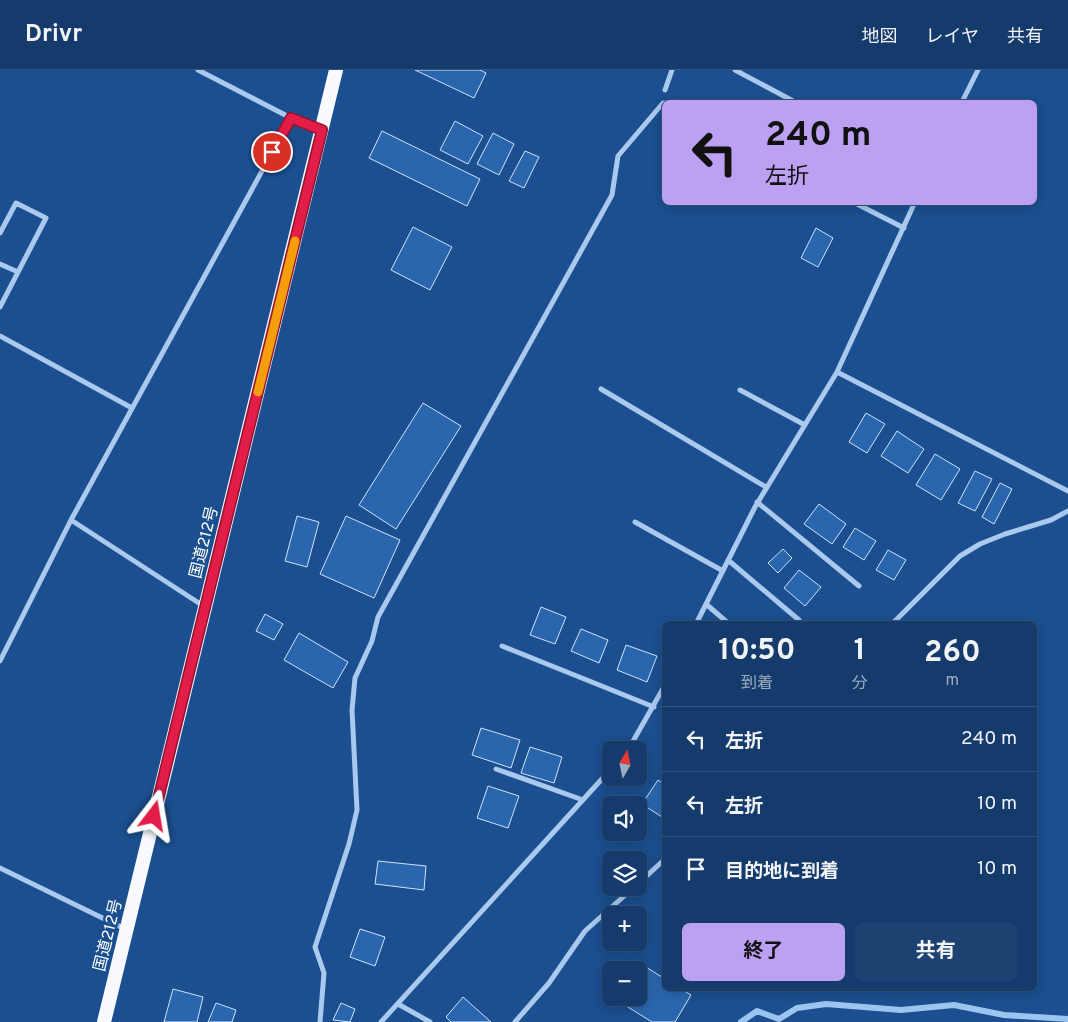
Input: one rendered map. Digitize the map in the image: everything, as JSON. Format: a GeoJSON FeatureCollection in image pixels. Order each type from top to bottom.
{"type":"FeatureCollection","features":[{"type":"Feature","properties":{"kind":"highway","name":"国道212号"},"geometry":{"type":"LineString","coordinates":[[104,1022],[336,70]]}},
{"type":"Feature","properties":{"kind":"street"},"geometry":{"type":"LineString","coordinates":[[198,70],[291,118],[322,130]]}},
{"type":"Feature","properties":{"kind":"street"},"geometry":{"type":"LineString","coordinates":[[665,90],[672,70]]}},
{"type":"Feature","properties":{"kind":"street"},"geometry":{"type":"LineString","coordinates":[[734,70],[791,100]]}},
{"type":"Feature","properties":{"kind":"street"},"geometry":{"type":"LineString","coordinates":[[963,100],[978,70]]}},
{"type":"Feature","properties":{"kind":"street"},"geometry":{"type":"LineString","coordinates":[[320,1022],[324,973],[316,947],[349,844],[357,810],[352,710],[355,678],[372,641],[378,617],[612,195],[618,156],[662,104]]}},
{"type":"Feature","properties":{"kind":"street"},"geometry":{"type":"LineString","coordinates":[[0,661],[71,520],[291,118]]}},
{"type":"Feature","properties":{"kind":"street"},"geometry":{"type":"LineString","coordinates":[[0,233],[16,203],[46,218],[0,307]]}},
{"type":"Feature","properties":{"kind":"street"},"geometry":{"type":"LineString","coordinates":[[859,205],[904,228]]}},
{"type":"Feature","properties":{"kind":"street"},"geometry":{"type":"LineString","coordinates":[[698,621],[757,502],[837,372],[914,205]]}},
{"type":"Feature","properties":{"kind":"street"},"geometry":{"type":"LineString","coordinates":[[0,264],[18,272]]}},
{"type":"Feature","properties":{"kind":"street"},"geometry":{"type":"LineString","coordinates":[[0,336],[132,408]]}},
{"type":"Feature","properties":{"kind":"street"},"geometry":{"type":"LineString","coordinates":[[837,372],[1068,491]]}},
{"type":"Feature","properties":{"kind":"street"},"geometry":{"type":"LineString","coordinates":[[601,389],[766,487]]}},
{"type":"Feature","properties":{"kind":"street"},"geometry":{"type":"LineString","coordinates":[[740,390],[805,425]]}},
{"type":"Feature","properties":{"kind":"street"},"geometry":{"type":"LineString","coordinates":[[757,502],[860,586]]}},
{"type":"Feature","properties":{"kind":"street"},"geometry":{"type":"LineString","coordinates":[[895,621],[960,556],[980,544],[1051,520],[1068,511]]}},
{"type":"Feature","properties":{"kind":"street"},"geometry":{"type":"LineString","coordinates":[[71,520],[205,607]]}},
{"type":"Feature","properties":{"kind":"street"},"geometry":{"type":"LineString","coordinates":[[635,522],[723,571]]}},
{"type":"Feature","properties":{"kind":"street"},"geometry":{"type":"LineString","coordinates":[[728,560],[799,620]]}},
{"type":"Feature","properties":{"kind":"street"},"geometry":{"type":"LineString","coordinates":[[706,604],[726,621]]}},
{"type":"Feature","properties":{"kind":"street"},"geometry":{"type":"LineString","coordinates":[[502,646],[654,707]]}},
{"type":"Feature","properties":{"kind":"street"},"geometry":{"type":"LineString","coordinates":[[633,741],[662,691]]}},
{"type":"Feature","properties":{"kind":"street"},"geometry":{"type":"LineString","coordinates":[[496,769],[583,800]]}},
{"type":"Feature","properties":{"kind":"street"},"geometry":{"type":"LineString","coordinates":[[382,1022],[602,779]]}},
{"type":"Feature","properties":{"kind":"street"},"geometry":{"type":"LineString","coordinates":[[647,875],[662,862]]}},
{"type":"Feature","properties":{"kind":"street"},"geometry":{"type":"LineString","coordinates":[[0,868],[126,930]]}},
{"type":"Feature","properties":{"kind":"street"},"geometry":{"type":"LineString","coordinates":[[515,1022],[549,983],[585,932],[624,896]]}},
{"type":"Feature","properties":{"kind":"street"},"geometry":{"type":"LineString","coordinates":[[398,1004],[430,1022]]}},
{"type":"Feature","properties":{"kind":"building"},"geometry":{"type":"Polygon","coordinates":[[[415,70],[480,70],[486,73],[474,98],[415,70]]]}},
{"type":"Feature","properties":{"kind":"building"},"geometry":{"type":"Polygon","coordinates":[[[455,121],[483,136],[468,164],[440,150],[455,121]]]}},
{"type":"Feature","properties":{"kind":"building"},"geometry":{"type":"Polygon","coordinates":[[[382,131],[480,179],[467,206],[369,158],[382,131]]]}},
{"type":"Feature","properties":{"kind":"building"},"geometry":{"type":"Polygon","coordinates":[[[493,133],[514,144],[499,175],[477,164],[493,133]]]}},
{"type":"Feature","properties":{"kind":"building"},"geometry":{"type":"Polygon","coordinates":[[[525,151],[539,157],[524,188],[509,181],[525,151]]]}},
{"type":"Feature","properties":{"kind":"building"},"geometry":{"type":"Polygon","coordinates":[[[413,227],[452,247],[430,290],[391,270],[413,227]]]}},
{"type":"Feature","properties":{"kind":"building"},"geometry":{"type":"Polygon","coordinates":[[[816,228],[833,238],[818,267],[801,258],[816,228]]]}},
{"type":"Feature","properties":{"kind":"building"},"geometry":{"type":"Polygon","coordinates":[[[423,403],[461,426],[396,529],[359,505],[423,403]]]}},
{"type":"Feature","properties":{"kind":"building"},"geometry":{"type":"Polygon","coordinates":[[[866,413],[885,424],[867,453],[849,442],[866,413]]]}},
{"type":"Feature","properties":{"kind":"building"},"geometry":{"type":"Polygon","coordinates":[[[897,431],[924,449],[908,473],[881,456],[897,431]]]}},
{"type":"Feature","properties":{"kind":"building"},"geometry":{"type":"Polygon","coordinates":[[[935,454],[960,469],[941,500],[916,485],[935,454]]]}},
{"type":"Feature","properties":{"kind":"building"},"geometry":{"type":"Polygon","coordinates":[[[975,471],[992,479],[975,511],[958,503],[975,471]]]}},
{"type":"Feature","properties":{"kind":"building"},"geometry":{"type":"Polygon","coordinates":[[[1000,483],[1012,489],[994,524],[982,517],[1000,483]]]}},
{"type":"Feature","properties":{"kind":"building"},"geometry":{"type":"Polygon","coordinates":[[[819,504],[846,524],[832,544],[804,524],[819,504]]]}},
{"type":"Feature","properties":{"kind":"building"},"geometry":{"type":"Polygon","coordinates":[[[297,516],[319,522],[307,567],[285,561],[297,516]]]}},
{"type":"Feature","properties":{"kind":"building"},"geometry":{"type":"Polygon","coordinates":[[[346,516],[400,540],[374,598],[320,574],[346,516]]]}},
{"type":"Feature","properties":{"kind":"building"},"geometry":{"type":"Polygon","coordinates":[[[855,528],[876,541],[864,560],[843,547],[855,528]]]}},
{"type":"Feature","properties":{"kind":"building"},"geometry":{"type":"Polygon","coordinates":[[[783,549],[792,558],[778,573],[768,563],[783,549]]]}},
{"type":"Feature","properties":{"kind":"building"},"geometry":{"type":"Polygon","coordinates":[[[888,550],[906,560],[894,580],[876,570],[888,550]]]}},
{"type":"Feature","properties":{"kind":"building"},"geometry":{"type":"Polygon","coordinates":[[[799,570],[821,587],[805,606],[784,588],[799,570]]]}},
{"type":"Feature","properties":{"kind":"building"},"geometry":{"type":"Polygon","coordinates":[[[541,607],[566,617],[555,644],[530,635],[541,607]]]}},
{"type":"Feature","properties":{"kind":"building"},"geometry":{"type":"Polygon","coordinates":[[[265,614],[283,624],[274,640],[256,631],[265,614]]]}},
{"type":"Feature","properties":{"kind":"building"},"geometry":{"type":"Polygon","coordinates":[[[581,629],[608,640],[599,663],[571,651],[581,629]]]}},
{"type":"Feature","properties":{"kind":"building"},"geometry":{"type":"Polygon","coordinates":[[[299,633],[348,662],[333,688],[284,660],[299,633]]]}},
{"type":"Feature","properties":{"kind":"building"},"geometry":{"type":"Polygon","coordinates":[[[626,645],[657,656],[647,682],[617,670],[626,645]]]}},
{"type":"Feature","properties":{"kind":"building"},"geometry":{"type":"Polygon","coordinates":[[[481,728],[520,740],[511,768],[472,755],[481,728]]]}},
{"type":"Feature","properties":{"kind":"building"},"geometry":{"type":"Polygon","coordinates":[[[530,747],[562,757],[554,783],[521,773],[530,747]]]}},
{"type":"Feature","properties":{"kind":"building"},"geometry":{"type":"Polygon","coordinates":[[[658,780],[662,783],[662,817],[647,807],[647,796],[658,780]]]}},
{"type":"Feature","properties":{"kind":"building"},"geometry":{"type":"Polygon","coordinates":[[[488,786],[519,796],[508,828],[477,818],[488,786]]]}},
{"type":"Feature","properties":{"kind":"building"},"geometry":{"type":"Polygon","coordinates":[[[378,861],[426,866],[424,890],[375,884],[378,861]]]}},
{"type":"Feature","properties":{"kind":"building"},"geometry":{"type":"Polygon","coordinates":[[[360,929],[385,937],[375,966],[350,957],[360,929]]]}},
{"type":"Feature","properties":{"kind":"building"},"geometry":{"type":"Polygon","coordinates":[[[647,968],[662,977],[662,991],[684,991],[691,995],[675,1022],[652,1022],[626,1006],[647,1006],[647,968]]]}},
{"type":"Feature","properties":{"kind":"building"},"geometry":{"type":"Polygon","coordinates":[[[173,989],[203,997],[197,1022],[164,1022],[173,989]]]}},
{"type":"Feature","properties":{"kind":"building"},"geometry":{"type":"Polygon","coordinates":[[[463,997],[491,1022],[451,1022],[446,1017],[463,997]]]}},
{"type":"Feature","properties":{"kind":"building"},"geometry":{"type":"Polygon","coordinates":[[[216,1003],[236,1010],[232,1022],[208,1022],[216,1003]]]}},
{"type":"Feature","properties":{"kind":"building"},"geometry":{"type":"Polygon","coordinates":[[[341,1003],[355,1009],[350,1022],[333,1020],[341,1003]]]}},
{"type":"Feature","properties":{"kind":"waterway"},"geometry":{"type":"LineString","coordinates":[[741,1022],[757,1011],[779,1019],[797,1008],[826,1004],[901,1010],[954,1005],[1004,1015],[1068,1019]]}},
{"type":"Feature","properties":{"kind":"slow traffic"},"geometry":{"type":"LineString","coordinates":[[258,392],[295,241]]}},
{"type":"Feature","properties":{"kind":"route"},"geometry":{"type":"LineString","coordinates":[[154,816],[322,130],[291,118],[272,152]]}}]}
